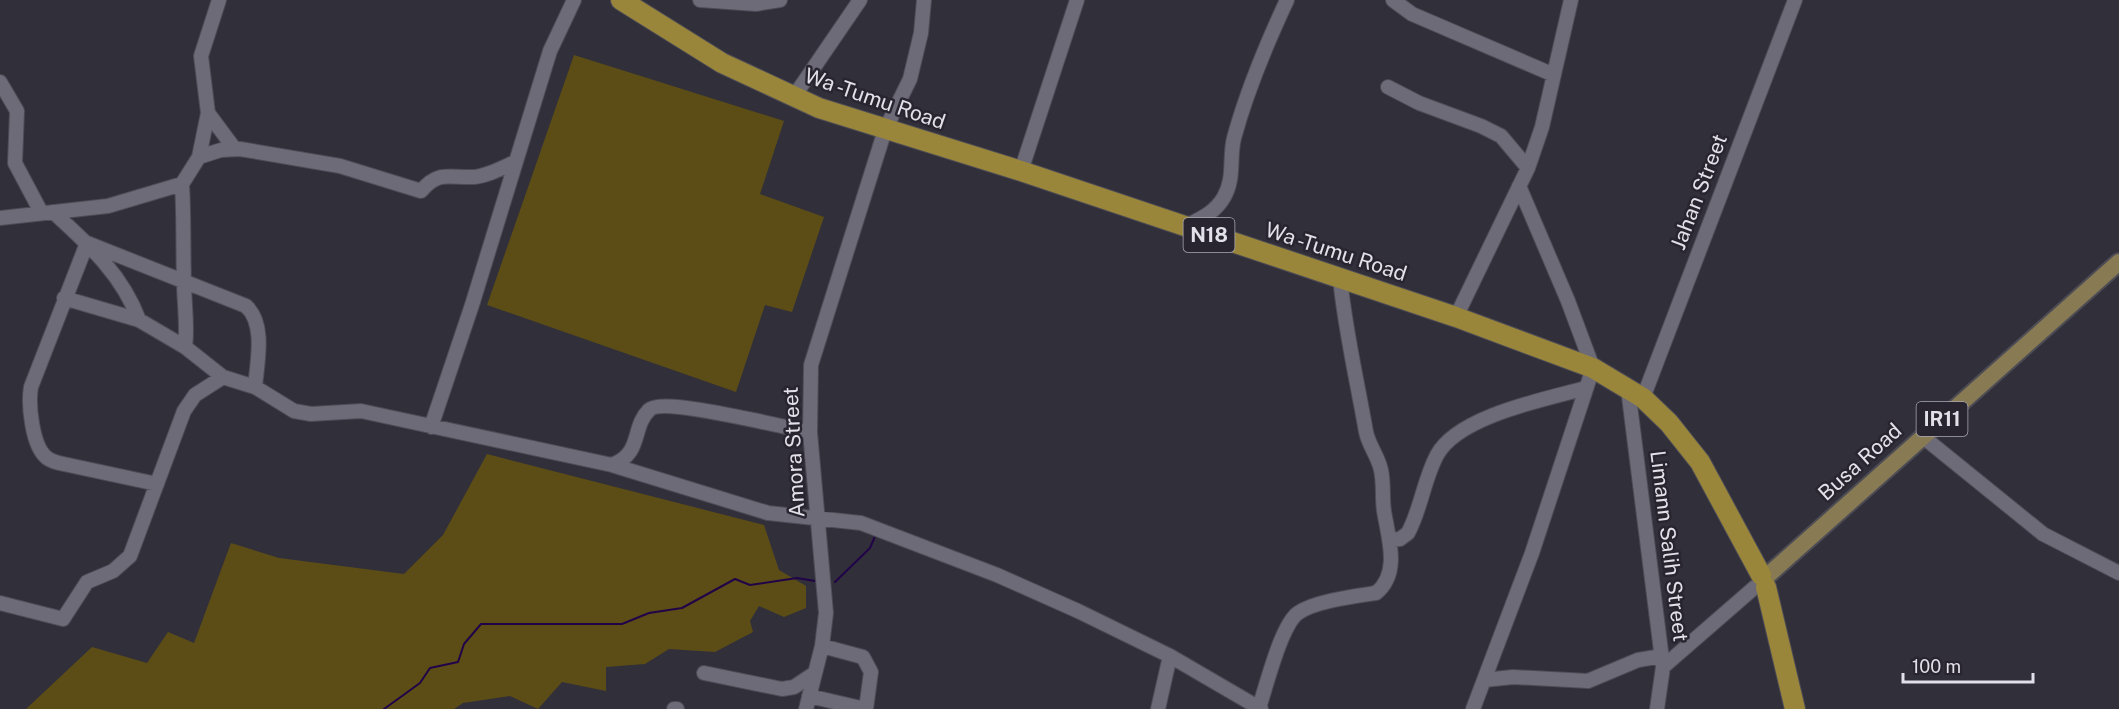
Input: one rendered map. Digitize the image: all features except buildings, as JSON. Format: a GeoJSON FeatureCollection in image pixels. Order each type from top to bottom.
{"type":"FeatureCollection","features":[{"type":"Feature","properties":{"kind":"highway","name":"Wa -Tumu Road"},"geometry":{"type":"LineString","coordinates":[[621,0],[708,54],[793,98],[885,130],[1022,171],[1456,316],[1593,368],[1635,394],[1669,423],[1700,462],[1741,538],[1760,582]]}},
{"type":"Feature","properties":{"kind":"highway","name":"N18"},"geometry":{"type":"LineString","coordinates":[[1760,582],[1777,630],[1795,709]]}},
{"type":"Feature","properties":{"kind":"main road","name":"Busa Road"},"geometry":{"type":"LineString","coordinates":[[1760,582],[2119,262]]}},
{"type":"Feature","properties":{"kind":"street"},"geometry":{"type":"LineString","coordinates":[[185,347],[188,326],[183,280],[185,222],[182,184],[199,157],[208,113],[201,56],[219,0]]}},
{"type":"Feature","properties":{"kind":"street"},"geometry":{"type":"LineString","coordinates":[[431,427],[472,305],[550,51],[574,0]]}},
{"type":"Feature","properties":{"kind":"street"},"geometry":{"type":"LineString","coordinates":[[700,0],[756,4],[780,0]]}},
{"type":"Feature","properties":{"kind":"street"},"geometry":{"type":"LineString","coordinates":[[793,98],[860,0]]}},
{"type":"Feature","properties":{"kind":"street","name":"Amora Street"},"geometry":{"type":"LineString","coordinates":[[807,702],[822,646],[826,613],[810,432],[811,365],[885,130],[896,113],[910,78],[921,33],[924,0]]}},
{"type":"Feature","properties":{"kind":"street"},"geometry":{"type":"LineString","coordinates":[[1022,171],[1077,0]]}},
{"type":"Feature","properties":{"kind":"street"},"geometry":{"type":"LineString","coordinates":[[1393,0],[1412,14],[1488,49],[1554,75]]}},
{"type":"Feature","properties":{"kind":"street"},"geometry":{"type":"LineString","coordinates":[[1456,316],[1528,168],[1542,127],[1571,0]]}},
{"type":"Feature","properties":{"kind":"street","name":"Jahan Street"},"geometry":{"type":"LineString","coordinates":[[1635,394],[1795,0]]}},
{"type":"Feature","properties":{"kind":"street"},"geometry":{"type":"LineString","coordinates":[[1184,226],[1208,216],[1224,197],[1233,170],[1233,142],[1246,95],[1282,3]]}},
{"type":"Feature","properties":{"kind":"street"},"geometry":{"type":"LineString","coordinates":[[0,82],[17,111],[15,163],[47,212],[87,243],[116,275],[131,300],[139,320]]}},
{"type":"Feature","properties":{"kind":"street"},"geometry":{"type":"LineString","coordinates":[[1388,87],[1419,103],[1481,126],[1501,136],[1528,168]]}},
{"type":"Feature","properties":{"kind":"street"},"geometry":{"type":"LineString","coordinates":[[208,113],[234,148]]}},
{"type":"Feature","properties":{"kind":"street"},"geometry":{"type":"LineString","coordinates":[[199,157],[234,148],[340,165],[421,191],[432,179],[454,175],[474,177],[515,162]]}},
{"type":"Feature","properties":{"kind":"street"},"geometry":{"type":"LineString","coordinates":[[0,218],[108,206],[182,184]]}},
{"type":"Feature","properties":{"kind":"street"},"geometry":{"type":"LineString","coordinates":[[1473,709],[1532,553],[1593,368],[1568,301],[1519,186]]}},
{"type":"Feature","properties":{"kind":"street"},"geometry":{"type":"LineString","coordinates":[[87,243],[236,301],[251,311],[259,341],[255,387]]}},
{"type":"Feature","properties":{"kind":"street"},"geometry":{"type":"LineString","coordinates":[[87,243],[30,387],[28,403],[40,448],[45,457],[59,463],[157,484]]}},
{"type":"Feature","properties":{"kind":"street"},"geometry":{"type":"LineString","coordinates":[[64,298],[139,320],[185,347],[223,377],[255,387],[294,411],[311,414],[361,411],[612,465],[768,513],[861,523],[998,575],[1170,656],[1260,708],[1277,652],[1289,624],[1298,613],[1319,605],[1376,593],[1385,581],[1389,566],[1391,540],[1384,513],[1381,471],[1369,445],[1361,394],[1345,331],[1340,278]]}},
{"type":"Feature","properties":{"kind":"street"},"geometry":{"type":"LineString","coordinates":[[0,603],[63,619],[87,582],[121,567],[130,556],[184,411],[195,395],[223,377]]}},
{"type":"Feature","properties":{"kind":"street"},"geometry":{"type":"LineString","coordinates":[[1391,540],[1400,539],[1408,533],[1437,453],[1455,435],[1495,413],[1586,388]]}},
{"type":"Feature","properties":{"kind":"street","name":"Limann Salih Street"},"geometry":{"type":"LineString","coordinates":[[1635,394],[1663,662],[1657,709]]}},
{"type":"Feature","properties":{"kind":"street"},"geometry":{"type":"LineString","coordinates":[[612,465],[624,460],[635,445],[648,411],[655,406],[671,405],[810,432]]}},
{"type":"Feature","properties":{"kind":"street"},"geometry":{"type":"LineString","coordinates":[[1922,436],[2043,534],[2119,573]]}},
{"type":"Feature","properties":{"kind":"street"},"geometry":{"type":"LineString","coordinates":[[1484,680],[1513,677],[1588,681],[1638,660],[1663,662],[1760,582]]}},
{"type":"Feature","properties":{"kind":"street"},"geometry":{"type":"LineString","coordinates":[[807,702],[866,709],[871,672],[863,657],[822,646]]}},
{"type":"Feature","properties":{"kind":"street"},"geometry":{"type":"LineString","coordinates":[[1158,709],[1170,656]]}},
{"type":"Feature","properties":{"kind":"street"},"geometry":{"type":"LineString","coordinates":[[704,673],[782,689],[794,687],[814,673]]}},
{"type":"Feature","properties":{"kind":"shaded area"},"geometry":{"type":"Polygon","coordinates":[[[574,55],[784,121],[760,194],[824,217],[792,312],[765,305],[736,392],[487,305],[574,55]]]}},
{"type":"Feature","properties":{"kind":"shaded area"},"geometry":{"type":"Polygon","coordinates":[[[487,454],[764,525],[779,570],[806,586],[806,608],[784,617],[759,606],[750,621],[753,632],[715,652],[669,649],[645,664],[606,667],[606,691],[562,682],[538,709],[510,696],[463,703],[454,709],[26,709],[92,647],[147,663],[168,632],[194,643],[231,543],[279,558],[404,574],[443,535],[487,454]]]}},
{"type":"Feature","properties":{"kind":"waterway"},"geometry":{"type":"LineString","coordinates":[[835,582],[870,548],[876,534]]}},
{"type":"Feature","properties":{"kind":"waterway"},"geometry":{"type":"LineString","coordinates":[[384,709],[420,683],[430,668],[458,662],[464,644],[481,624],[622,624],[649,613],[682,608],[735,579],[750,585],[797,578],[815,581]]}}]}
